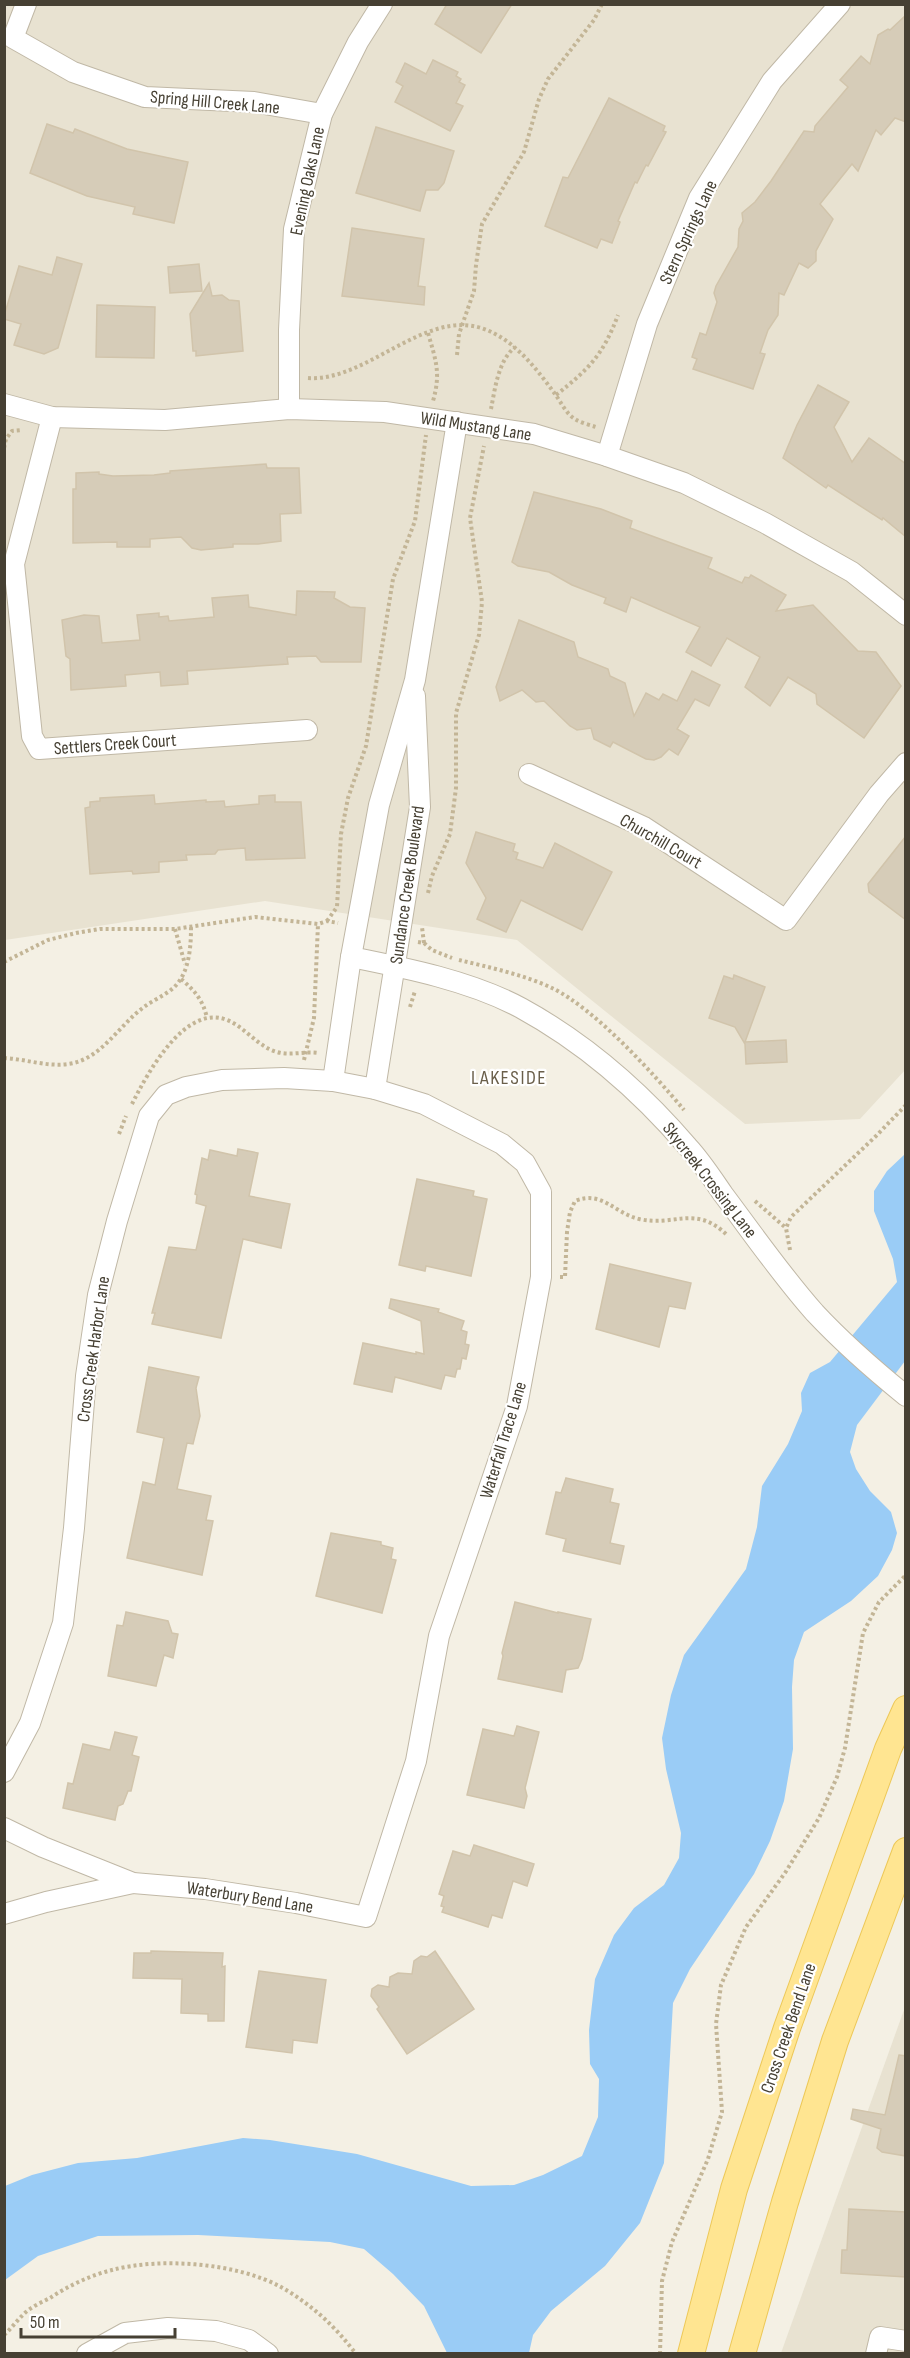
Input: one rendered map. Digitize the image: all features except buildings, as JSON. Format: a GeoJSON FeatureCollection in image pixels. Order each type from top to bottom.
{"type":"FeatureCollection","features":[{"type":"Feature","properties":{"kind":"main road","name":"Cross Creek Bend Lane"},"geometry":{"type":"LineString","coordinates":[[691,2354],[734,2189],[780,2049],[888,1749],[906,1709]]}},
{"type":"Feature","properties":{"kind":"main road"},"geometry":{"type":"LineString","coordinates":[[742,2354],[835,2041],[906,1851]]}},
{"type":"Feature","properties":{"kind":"street","name":"Spring Hill Creek Lane"},"geometry":{"type":"LineString","coordinates":[[26,4],[13,38],[73,72],[145,97],[254,102],[322,114]]}},
{"type":"Feature","properties":{"kind":"street","name":"Evening Oaks Lane"},"geometry":{"type":"LineString","coordinates":[[289,410],[289,330],[294,229],[322,114],[358,42],[382,4]]}},
{"type":"Feature","properties":{"kind":"street","name":"Stern Springs Lane"},"geometry":{"type":"LineString","coordinates":[[607,456],[647,324],[699,198],[772,81],[840,4]]}},
{"type":"Feature","properties":{"kind":"street","name":"Wild Mustang Lane"},"geometry":{"type":"LineString","coordinates":[[4,404],[51,423],[165,420],[289,410],[385,412],[534,434],[684,483],[765,523],[852,572],[906,615]]}},
{"type":"Feature","properties":{"kind":"street","name":"Sundance Creek Boulevard"},"geometry":{"type":"LineString","coordinates":[[333,1081],[351,957],[380,806],[415,680],[457,422]]}},
{"type":"Feature","properties":{"kind":"street","name":"Settlers Creek Court"},"geometry":{"type":"LineString","coordinates":[[14,564],[51,423]]}},
{"type":"Feature","properties":{"kind":"street","name":"Settlers Creek Court"},"geometry":{"type":"LineString","coordinates":[[4,540],[14,564],[32,736],[39,749],[307,730]]}},
{"type":"Feature","properties":{"kind":"street","name":"Sundance Creek Boulevard"},"geometry":{"type":"LineString","coordinates":[[375,1089],[420,807],[415,680]]}},
{"type":"Feature","properties":{"kind":"street","name":"Churchill Court"},"geometry":{"type":"LineString","coordinates":[[529,774],[644,828],[786,920],[879,794],[906,763]]}},
{"type":"Feature","properties":{"kind":"street","name":"Skycreek Crossing Lane"},"geometry":{"type":"LineString","coordinates":[[351,957],[458,982],[519,1007],[582,1046],[641,1096],[689,1148],[773,1261],[816,1313],[862,1359],[906,1396]]}},
{"type":"Feature","properties":{"kind":"street","name":"Cross Creek Harbor Lane"},"geometry":{"type":"LineString","coordinates":[[4,1772],[30,1723],[63,1623],[74,1528],[86,1376],[98,1295],[117,1221],[149,1116],[166,1095],[186,1087],[222,1080],[284,1078],[333,1081]]}},
{"type":"Feature","properties":{"kind":"street","name":"Waterfall Trace Lane"},"geometry":{"type":"LineString","coordinates":[[333,1081],[375,1089],[424,1104],[502,1144],[525,1163],[541,1192],[541,1277],[517,1406],[439,1636],[416,1761],[366,1917]]}},
{"type":"Feature","properties":{"kind":"street","name":"Waterbury Bend Lane"},"geometry":{"type":"LineString","coordinates":[[4,1828],[43,1847],[133,1883],[205,1889],[366,1917]]}},
{"type":"Feature","properties":{"kind":"street","name":"Waterbury Bend Lane"},"geometry":{"type":"LineString","coordinates":[[4,1914],[46,1902],[133,1883]]}},
{"type":"Feature","properties":{"kind":"street"},"geometry":{"type":"LineString","coordinates":[[87,2354],[125,2333],[168,2328],[216,2331],[249,2340],[268,2354]]}},
{"type":"Feature","properties":{"kind":"street"},"geometry":{"type":"LineString","coordinates":[[878,2345],[906,2341]]}},
{"type":"Feature","properties":{"kind":"path"},"geometry":{"type":"LineString","coordinates":[[457,355],[459,334],[474,291],[482,224],[524,152],[539,99],[548,79],[594,20],[602,4]]}},
{"type":"Feature","properties":{"kind":"path"},"geometry":{"type":"LineString","coordinates":[[556,395],[584,373],[600,354],[618,315]]}},
{"type":"Feature","properties":{"kind":"path"},"geometry":{"type":"LineString","coordinates":[[289,377],[313,378],[341,373],[359,368],[392,349],[428,333],[463,326],[480,328],[515,347],[574,419],[614,433]]}},
{"type":"Feature","properties":{"kind":"path"},"geometry":{"type":"LineString","coordinates":[[327,921],[337,907],[341,834],[348,798],[366,746],[393,579],[414,521],[429,418],[439,381],[428,333]]}},
{"type":"Feature","properties":{"kind":"path"},"geometry":{"type":"LineString","coordinates":[[427,899],[432,876],[450,834],[456,788],[456,713],[479,635],[482,602],[470,518],[497,382],[509,352],[515,347]]}},
{"type":"Feature","properties":{"kind":"path"},"geometry":{"type":"LineString","coordinates":[[4,448],[6,439],[12,431],[51,423]]}},
{"type":"Feature","properties":{"kind":"path"},"geometry":{"type":"LineString","coordinates":[[4,962],[48,940],[100,929],[174,929],[255,917],[318,924],[327,921],[357,927]]}},
{"type":"Feature","properties":{"kind":"path"},"geometry":{"type":"LineString","coordinates":[[400,937],[424,943],[422,922]]}},
{"type":"Feature","properties":{"kind":"path"},"geometry":{"type":"LineString","coordinates":[[304,1079],[305,1052],[314,1018],[318,924]]}},
{"type":"Feature","properties":{"kind":"path"},"geometry":{"type":"LineString","coordinates":[[4,1058],[50,1064],[68,1064],[83,1060],[109,1041],[133,1016],[172,989],[181,979],[190,946],[191,927]]}},
{"type":"Feature","properties":{"kind":"path"},"geometry":{"type":"LineString","coordinates":[[174,929],[185,968]]}},
{"type":"Feature","properties":{"kind":"path"},"geometry":{"type":"LineString","coordinates":[[181,979],[199,996],[207,1018]]}},
{"type":"Feature","properties":{"kind":"path"},"geometry":{"type":"LineString","coordinates":[[119,1134],[147,1073],[179,1033],[195,1022],[207,1018],[225,1019],[278,1053],[305,1052],[336,1055]]}},
{"type":"Feature","properties":{"kind":"path"},"geometry":{"type":"LineString","coordinates":[[797,1259],[790,1250],[786,1228],[791,1217],[906,1105]]}},
{"type":"Feature","properties":{"kind":"path"},"geometry":{"type":"LineString","coordinates":[[541,1277],[564,1276],[570,1212],[575,1201],[585,1197],[597,1198],[638,1219],[652,1221],[706,1219],[730,1238]]}},
{"type":"Feature","properties":{"kind":"path"},"geometry":{"type":"LineString","coordinates":[[660,2354],[662,2281],[670,2251],[708,2159],[722,2112],[716,2024],[721,1985],[746,1927],[819,1818],[837,1777],[845,1748],[863,1633],[879,1602],[906,1575]]}},
{"type":"Feature","properties":{"kind":"path"},"geometry":{"type":"LineString","coordinates":[[4,2335],[27,2312],[65,2288],[112,2270],[164,2263],[207,2265],[246,2273],[280,2287],[314,2308],[342,2335],[356,2354]]}},
{"type":"Feature","properties":{"kind":"shaded area"},"geometry":{"type":"Polygon","coordinates":[[[5,5],[905,5],[906,1069],[860,1119],[745,1124],[517,940],[265,901],[5,940],[5,5]]]}},
{"type":"Feature","properties":{"kind":"shaded area"},"geometry":{"type":"Polygon","coordinates":[[[905,2007],[905,2353],[781,2353],[905,2007]]]}},
{"type":"Feature","properties":{"kind":"water"},"geometry":{"type":"Polygon","coordinates":[[[905,1154],[905,1361],[857,1425],[850,1452],[856,1469],[870,1491],[891,1512],[897,1533],[892,1550],[878,1576],[851,1601],[804,1632],[794,1660],[793,1749],[784,1801],[770,1841],[754,1874],[690,1969],[673,2003],[664,2163],[640,2223],[605,2266],[551,2311],[533,2335],[529,2353],[447,2353],[424,2306],[393,2274],[364,2249],[330,2242],[198,2235],[98,2236],[38,2256],[5,2280],[5,2186],[32,2175],[78,2163],[137,2158],[243,2138],[357,2154],[471,2186],[514,2185],[543,2175],[582,2156],[598,2117],[599,2079],[590,2064],[589,2030],[595,1979],[614,1935],[634,1908],[664,1885],[679,1858],[681,1833],[666,1769],[662,1738],[671,1695],[684,1655],[746,1569],[757,1527],[762,1486],[788,1444],[802,1411],[801,1393],[810,1373],[830,1362],[897,1282],[893,1259],[874,1211],[874,1191],[887,1171],[905,1154]]]}},
{"type":"Feature","properties":{"kind":"district","name":"LAKESIDE"},"geometry":{"type":"Point","coordinates":[509,1077]}}]}
